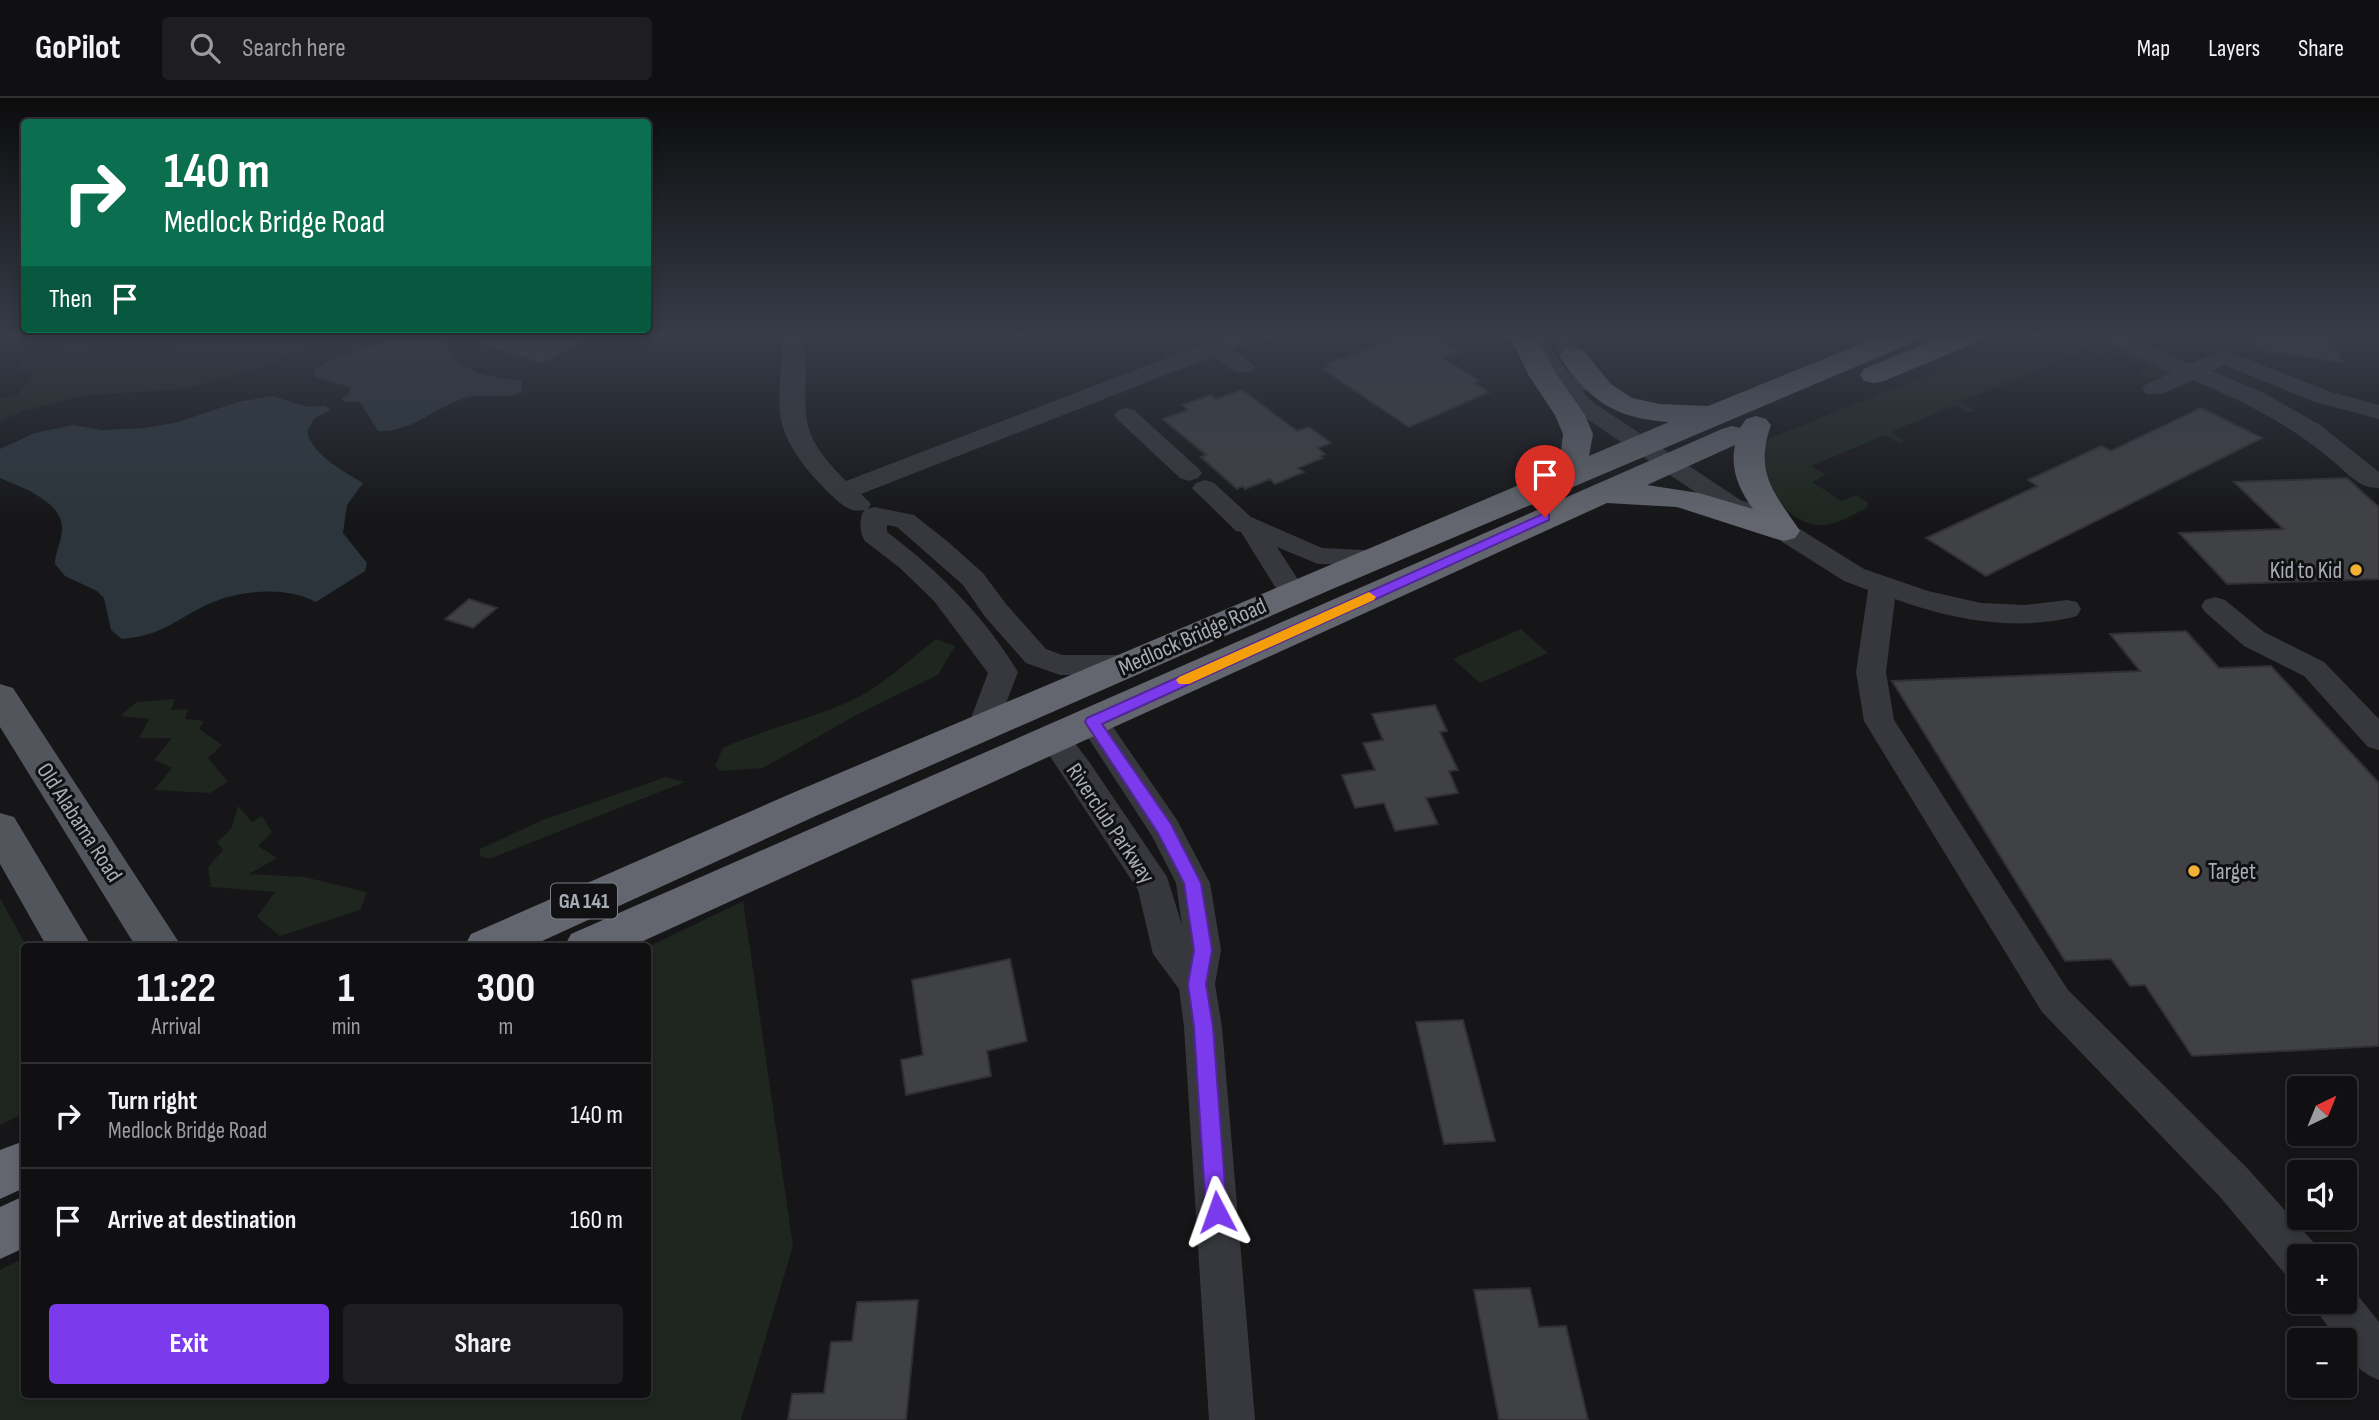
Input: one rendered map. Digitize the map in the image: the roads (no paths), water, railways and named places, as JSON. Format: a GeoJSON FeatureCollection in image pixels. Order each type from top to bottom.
{"type":"FeatureCollection","features":[{"type":"Feature","properties":{"kind":"highway"},"geometry":{"type":"LineString","coordinates":[[1559,399],[1578,434],[1576,451],[1566,475]]}},
{"type":"Feature","properties":{"kind":"highway"},"geometry":{"type":"LineString","coordinates":[[1615,399],[1662,414],[1722,410]]}},
{"type":"Feature","properties":{"kind":"highway","name":"Medlock Bridge Road"},"geometry":{"type":"LineString","coordinates":[[595,943],[1595,495],[1722,410],[1750,399]]}},
{"type":"Feature","properties":{"kind":"highway","name":"Medlock Bridge Road"},"geometry":{"type":"LineString","coordinates":[[495,943],[682,855],[1566,475],[1756,425],[1818,399]]}},
{"type":"Feature","properties":{"kind":"highway"},"geometry":{"type":"LineString","coordinates":[[1756,425],[1746,454],[1746,467],[1784,531]]}},
{"type":"Feature","properties":{"kind":"highway"},"geometry":{"type":"LineString","coordinates":[[1595,495],[1640,492],[1681,497],[1711,504],[1784,531]]}},
{"type":"Feature","properties":{"kind":"highway"},"geometry":{"type":"LineString","coordinates":[[0,1175],[21,1165]]}},
{"type":"Feature","properties":{"kind":"highway"},"geometry":{"type":"LineString","coordinates":[[0,1234],[21,1223]]}},
{"type":"Feature","properties":{"kind":"main road","name":"Old Alabama Road"},"geometry":{"type":"LineString","coordinates":[[0,696],[157,943]]}},
{"type":"Feature","properties":{"kind":"main road"},"geometry":{"type":"LineString","coordinates":[[0,828],[68,943]]}},
{"type":"Feature","properties":{"kind":"street"},"geometry":{"type":"LineString","coordinates":[[792,399],[792,416],[804,446],[842,492],[874,515],[905,521],[938,547],[973,579],[996,611],[1036,656],[1060,665],[1125,665]]}},
{"type":"Feature","properties":{"kind":"street"},"geometry":{"type":"LineString","coordinates":[[842,492],[1083,399]]}},
{"type":"Feature","properties":{"kind":"street"},"geometry":{"type":"LineString","coordinates":[[1577,399],[1586,408],[1658,451],[1734,507],[1752,511],[1854,575],[1923,599],[1981,612],[2025,614],[2067,609]]}},
{"type":"Feature","properties":{"kind":"street"},"geometry":{"type":"LineString","coordinates":[[1600,399],[1658,451]]}},
{"type":"Feature","properties":{"kind":"street"},"geometry":{"type":"LineString","coordinates":[[2257,399],[2311,430],[2370,480],[2379,480]]}},
{"type":"Feature","properties":{"kind":"street"},"geometry":{"type":"LineString","coordinates":[[2329,399],[2379,412]]}},
{"type":"Feature","properties":{"kind":"street"},"geometry":{"type":"LineString","coordinates":[[1126,415],[1245,526]]}},
{"type":"Feature","properties":{"kind":"street"},"geometry":{"type":"LineString","coordinates":[[874,515],[874,535],[919,570],[944,595],[1003,672],[984,726]]}},
{"type":"Feature","properties":{"kind":"street"},"geometry":{"type":"LineString","coordinates":[[1292,592],[1249,524],[1318,556],[1374,557]]}},
{"type":"Feature","properties":{"kind":"street"},"geometry":{"type":"LineString","coordinates":[[1883,585],[1871,672],[1880,721],[1886,732],[2056,1001],[2234,1183],[2287,1244]]}},
{"type":"Feature","properties":{"kind":"street"},"geometry":{"type":"LineString","coordinates":[[2216,606],[2254,639],[2314,669],[2379,739]]}},
{"type":"Feature","properties":{"kind":"street"},"geometry":{"type":"LineString","coordinates":[[968,623],[996,611]]}},
{"type":"Feature","properties":{"kind":"street","name":"Riverclub Parkway"},"geometry":{"type":"LineString","coordinates":[[1093,722],[1165,829],[1193,883],[1203,950],[1197,984],[1203,1027],[1232,1420]]}},
{"type":"Feature","properties":{"kind":"street","name":"Riverclub Parkway"},"geometry":{"type":"LineString","coordinates":[[1054,738],[1079,771],[1155,887],[1171,954],[1197,984]]}},
{"type":"Feature","properties":{"kind":"street"},"geometry":{"type":"LineString","coordinates":[[2345,1314],[2379,1358]]}},
{"type":"Feature","properties":{"kind":"place","name":"Kid to Kid"},"geometry":{"type":"Point","coordinates":[2356,570]}},
{"type":"Feature","properties":{"kind":"place","name":"Target"},"geometry":{"type":"Point","coordinates":[2194,871]}}]}
